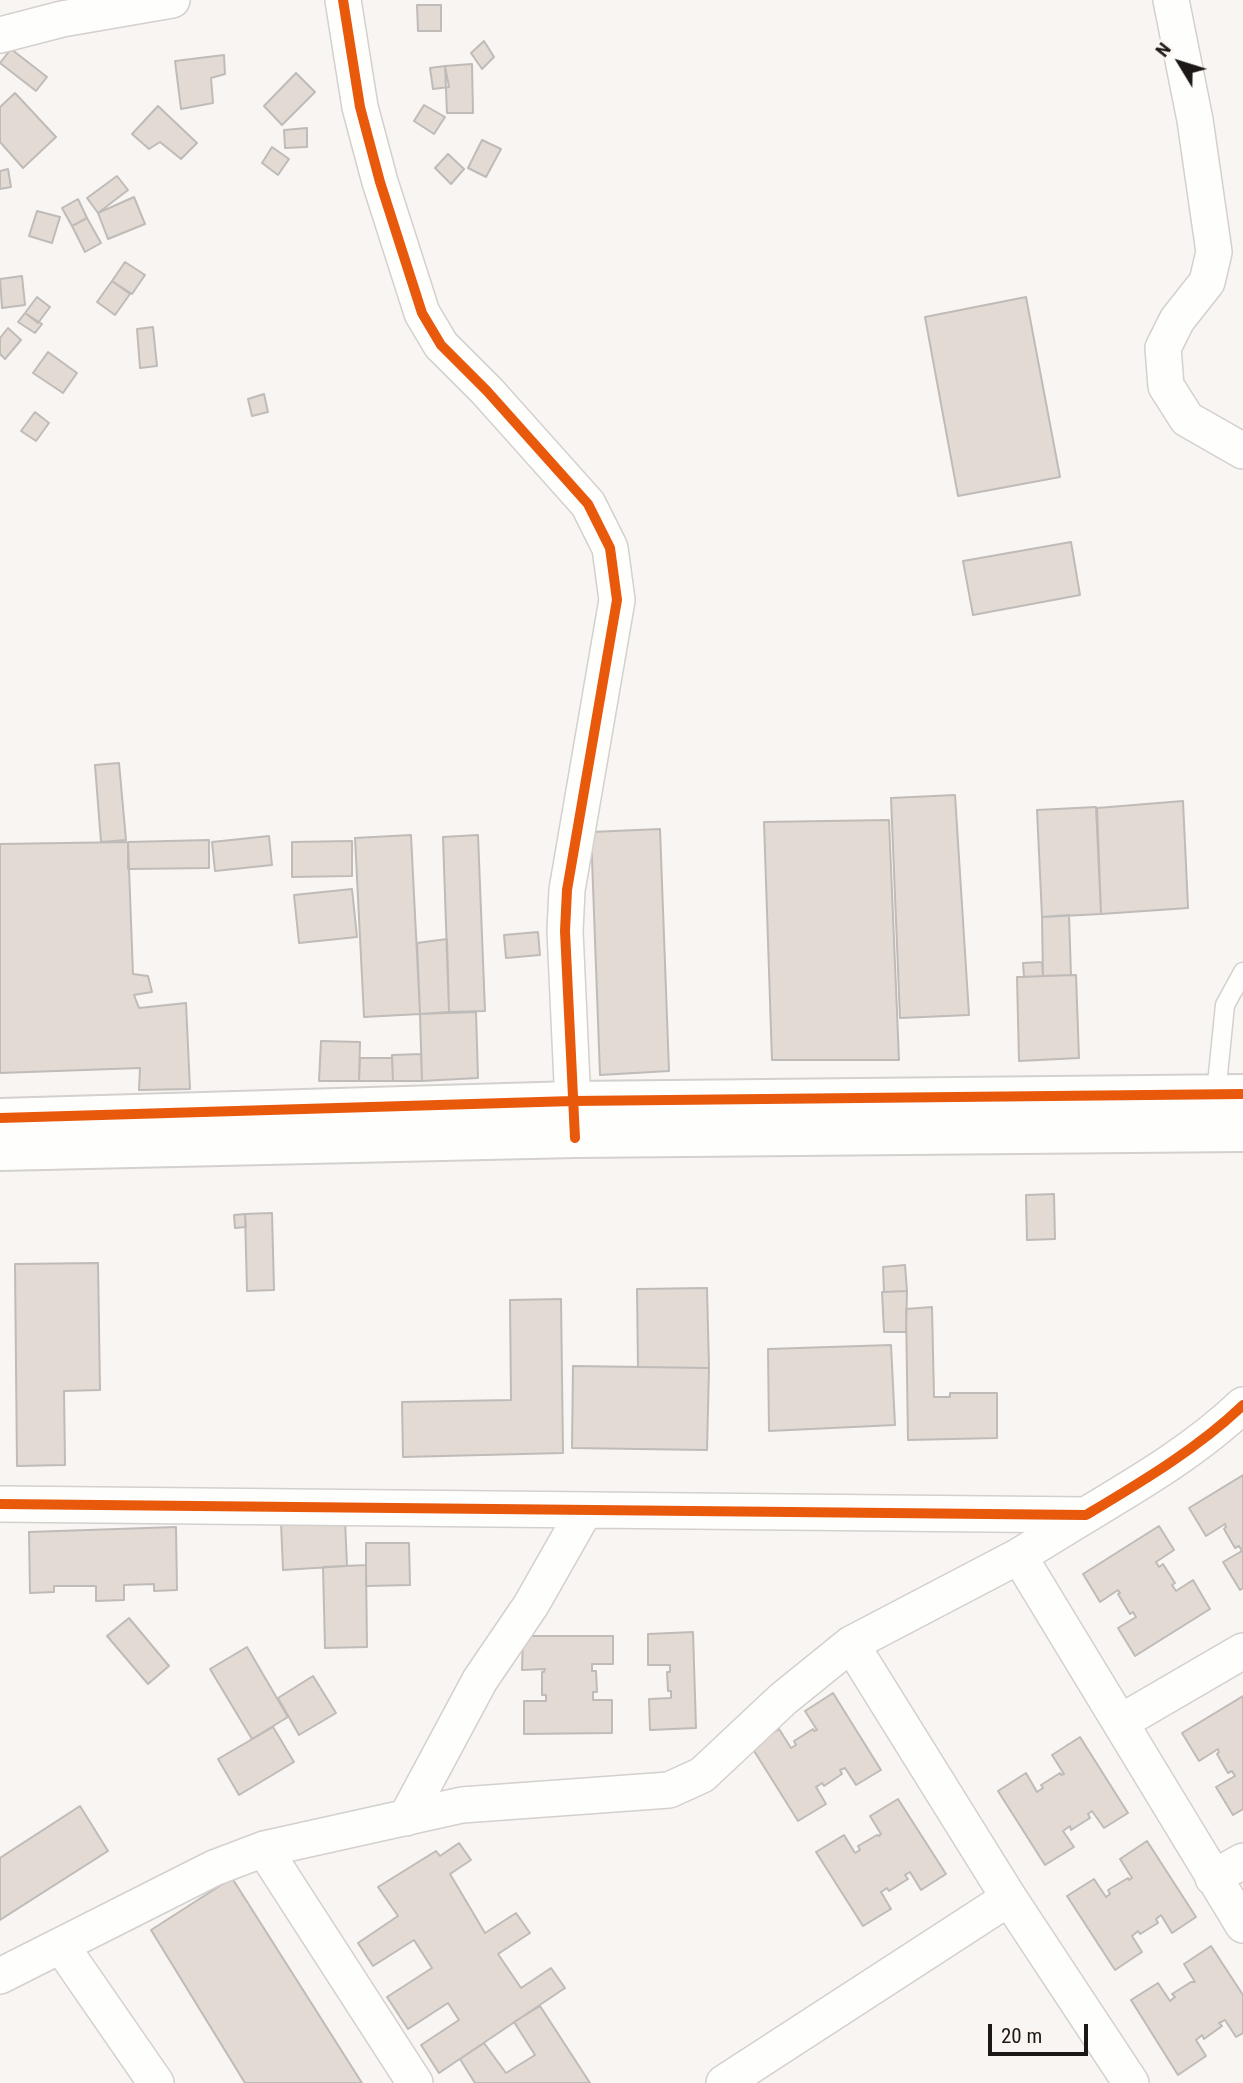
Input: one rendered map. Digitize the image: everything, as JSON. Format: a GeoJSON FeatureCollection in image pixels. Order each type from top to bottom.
{"type":"FeatureCollection","features":[{"type":"Feature","properties":{"kind":"street"},"geometry":{"type":"LineString","coordinates":[[0,35],[62,19],[172,0]]}},
{"type":"Feature","properties":{"kind":"street"},"geometry":{"type":"LineString","coordinates":[[343,0],[360,107],[380,182],[422,313],[441,345],[487,391],[588,504],[610,548],[617,600],[567,890],[565,931],[574,1119]]}},
{"type":"Feature","properties":{"kind":"street"},"geometry":{"type":"LineString","coordinates":[[1171,0],[1195,120],[1214,252],[1208,282],[1177,320],[1163,348],[1167,386],[1187,419],[1243,451]]}},
{"type":"Feature","properties":{"kind":"street"},"geometry":{"type":"LineString","coordinates":[[751,1118],[966,1097],[1230,1094]]}},
{"type":"Feature","properties":{"kind":"street"},"geometry":{"type":"LineString","coordinates":[[966,1097],[968,1135]]}},
{"type":"Feature","properties":{"kind":"street"},"geometry":{"type":"LineString","coordinates":[[0,1118],[751,1118],[968,1135],[1243,1132]]}},
{"type":"Feature","properties":{"kind":"street"},"geometry":{"type":"LineString","coordinates":[[0,1151],[574,1119]]}},
{"type":"Feature","properties":{"kind":"street"},"geometry":{"type":"LineString","coordinates":[[0,1976],[214,1868],[264,1849],[462,1805],[669,1790],[702,1775],[783,1699],[851,1644],[1019,1556],[1187,1451],[1243,1405]]}},
{"type":"Feature","properties":{"kind":"street"},"geometry":{"type":"LineString","coordinates":[[0,1504],[1086,1515]]}},
{"type":"Feature","properties":{"kind":"street"},"geometry":{"type":"LineString","coordinates":[[406,1818],[481,1680],[531,1605],[585,1510]]}},
{"type":"Feature","properties":{"kind":"street"},"geometry":{"type":"LineString","coordinates":[[1019,1556],[1243,1925]]}},
{"type":"Feature","properties":{"kind":"street"},"geometry":{"type":"LineString","coordinates":[[851,1644],[1009,1898],[1131,2083]]}},
{"type":"Feature","properties":{"kind":"street"},"geometry":{"type":"LineString","coordinates":[[1121,1722],[1243,1651]]}},
{"type":"Feature","properties":{"kind":"street"},"geometry":{"type":"LineString","coordinates":[[264,1849],[415,2083]]}},
{"type":"Feature","properties":{"kind":"street"},"geometry":{"type":"LineString","coordinates":[[1213,1878],[1243,1861]]}},
{"type":"Feature","properties":{"kind":"street"},"geometry":{"type":"LineString","coordinates":[[724,2083],[760,2074],[1009,1898]]}},
{"type":"Feature","properties":{"kind":"street"},"geometry":{"type":"LineString","coordinates":[[62,1947],[156,2083]]}},
{"type":"Feature","properties":{"kind":"lane"},"geometry":{"type":"LineString","coordinates":[[1230,1094],[1225,1006],[1243,972]]}},
{"type":"Feature","properties":{"kind":"building"},"geometry":{"type":"Polygon","coordinates":[[[417,5],[441,5],[441,31],[418,31],[417,5]]]}},
{"type":"Feature","properties":{"kind":"building"},"geometry":{"type":"Polygon","coordinates":[[[484,41],[494,57],[482,69],[471,53],[484,41]]]}},
{"type":"Feature","properties":{"kind":"building"},"geometry":{"type":"Polygon","coordinates":[[[11,49],[47,77],[36,91],[0,63],[11,49]]]}},
{"type":"Feature","properties":{"kind":"building"},"geometry":{"type":"Polygon","coordinates":[[[224,55],[225,74],[211,78],[213,103],[181,109],[175,61],[224,55]]]}},
{"type":"Feature","properties":{"kind":"building"},"geometry":{"type":"Polygon","coordinates":[[[472,64],[473,113],[447,113],[445,66],[472,64]]]}},
{"type":"Feature","properties":{"kind":"building"},"geometry":{"type":"Polygon","coordinates":[[[445,66],[449,87],[433,89],[430,68],[445,66]]]}},
{"type":"Feature","properties":{"kind":"building"},"geometry":{"type":"Polygon","coordinates":[[[296,73],[315,92],[282,125],[264,106],[296,73]]]}},
{"type":"Feature","properties":{"kind":"building"},"geometry":{"type":"Polygon","coordinates":[[[15,93],[56,137],[23,168],[0,142],[0,107],[15,93]]]}},
{"type":"Feature","properties":{"kind":"building"},"geometry":{"type":"Polygon","coordinates":[[[424,105],[445,117],[434,134],[414,121],[424,105]]]}},
{"type":"Feature","properties":{"kind":"building"},"geometry":{"type":"Polygon","coordinates":[[[158,106],[197,143],[181,159],[160,142],[149,149],[132,134],[158,106]]]}},
{"type":"Feature","properties":{"kind":"building"},"geometry":{"type":"Polygon","coordinates":[[[307,128],[307,147],[285,148],[284,130],[307,128]]]}},
{"type":"Feature","properties":{"kind":"building"},"geometry":{"type":"Polygon","coordinates":[[[482,140],[501,149],[486,177],[468,168],[482,140]]]}},
{"type":"Feature","properties":{"kind":"building"},"geometry":{"type":"Polygon","coordinates":[[[272,147],[289,159],[278,175],[262,163],[272,147]]]}},
{"type":"Feature","properties":{"kind":"building"},"geometry":{"type":"Polygon","coordinates":[[[448,154],[464,169],[451,184],[435,168],[448,154]]]}},
{"type":"Feature","properties":{"kind":"building"},"geometry":{"type":"Polygon","coordinates":[[[8,169],[11,187],[0,189],[0,171],[8,169]]]}},
{"type":"Feature","properties":{"kind":"building"},"geometry":{"type":"Polygon","coordinates":[[[117,176],[128,190],[98,213],[87,198],[117,176]]]}},
{"type":"Feature","properties":{"kind":"building"},"geometry":{"type":"Polygon","coordinates":[[[134,197],[145,224],[108,239],[98,213],[134,197]]]}},
{"type":"Feature","properties":{"kind":"building"},"geometry":{"type":"Polygon","coordinates":[[[78,199],[87,218],[72,226],[62,208],[78,199]]]}},
{"type":"Feature","properties":{"kind":"building"},"geometry":{"type":"Polygon","coordinates":[[[37,211],[60,217],[52,243],[29,236],[37,211]]]}},
{"type":"Feature","properties":{"kind":"building"},"geometry":{"type":"Polygon","coordinates":[[[87,218],[101,243],[85,252],[72,226],[87,218]]]}},
{"type":"Feature","properties":{"kind":"building"},"geometry":{"type":"Polygon","coordinates":[[[125,262],[145,275],[132,294],[112,281],[125,262]]]}},
{"type":"Feature","properties":{"kind":"building"},"geometry":{"type":"Polygon","coordinates":[[[22,276],[25,305],[2,308],[0,279],[22,276]]]}},
{"type":"Feature","properties":{"kind":"building"},"geometry":{"type":"Polygon","coordinates":[[[112,281],[130,294],[115,315],[97,302],[112,281]]]}},
{"type":"Feature","properties":{"kind":"building"},"geometry":{"type":"Polygon","coordinates":[[[37,297],[50,307],[38,323],[25,313],[37,297]]]}},
{"type":"Feature","properties":{"kind":"building"},"geometry":{"type":"Polygon","coordinates":[[[1026,297],[1060,477],[958,496],[925,317],[1026,297]]]}},
{"type":"Feature","properties":{"kind":"building"},"geometry":{"type":"Polygon","coordinates":[[[25,313],[42,324],[35,333],[18,322],[25,313]]]}},
{"type":"Feature","properties":{"kind":"building"},"geometry":{"type":"Polygon","coordinates":[[[153,327],[157,366],[140,368],[137,329],[153,327]]]}},
{"type":"Feature","properties":{"kind":"building"},"geometry":{"type":"Polygon","coordinates":[[[8,328],[21,340],[5,359],[0,354],[0,338],[8,328]]]}},
{"type":"Feature","properties":{"kind":"building"},"geometry":{"type":"Polygon","coordinates":[[[48,352],[77,373],[63,393],[33,373],[48,352]]]}},
{"type":"Feature","properties":{"kind":"building"},"geometry":{"type":"Polygon","coordinates":[[[264,394],[268,412],[252,416],[248,399],[264,394]]]}},
{"type":"Feature","properties":{"kind":"building"},"geometry":{"type":"Polygon","coordinates":[[[35,412],[49,423],[36,441],[21,431],[35,412]]]}},
{"type":"Feature","properties":{"kind":"building"},"geometry":{"type":"Polygon","coordinates":[[[1071,542],[1080,595],[973,615],[963,561],[1071,542]]]}},
{"type":"Feature","properties":{"kind":"building"},"geometry":{"type":"Polygon","coordinates":[[[119,763],[126,840],[101,842],[95,765],[119,763]]]}},
{"type":"Feature","properties":{"kind":"building"},"geometry":{"type":"Polygon","coordinates":[[[955,795],[969,1015],[900,1018],[891,798],[955,795]]]}},
{"type":"Feature","properties":{"kind":"building"},"geometry":{"type":"Polygon","coordinates":[[[1183,801],[1188,908],[1101,914],[1097,808],[1183,801]]]}},
{"type":"Feature","properties":{"kind":"building"},"geometry":{"type":"Polygon","coordinates":[[[1096,807],[1101,914],[1042,917],[1037,810],[1096,807]]]}},
{"type":"Feature","properties":{"kind":"building"},"geometry":{"type":"Polygon","coordinates":[[[889,820],[899,1060],[772,1060],[764,822],[889,820]]]}},
{"type":"Feature","properties":{"kind":"building"},"geometry":{"type":"Polygon","coordinates":[[[660,829],[669,1071],[600,1075],[591,832],[660,829]]]}},
{"type":"Feature","properties":{"kind":"building"},"geometry":{"type":"Polygon","coordinates":[[[411,835],[420,1014],[364,1017],[355,838],[411,835]]]}},
{"type":"Feature","properties":{"kind":"building"},"geometry":{"type":"Polygon","coordinates":[[[478,835],[485,1011],[449,1012],[443,837],[478,835]]]}},
{"type":"Feature","properties":{"kind":"building"},"geometry":{"type":"Polygon","coordinates":[[[269,836],[272,865],[215,871],[212,842],[269,836]]]}},
{"type":"Feature","properties":{"kind":"building"},"geometry":{"type":"Polygon","coordinates":[[[209,840],[209,868],[128,869],[128,842],[209,840]]]}},
{"type":"Feature","properties":{"kind":"building"},"geometry":{"type":"Polygon","coordinates":[[[352,841],[352,876],[292,877],[292,842],[352,841]]]}},
{"type":"Feature","properties":{"kind":"building"},"geometry":{"type":"Polygon","coordinates":[[[128,842],[133,974],[148,976],[152,992],[134,995],[139,1008],[186,1003],[190,1089],[139,1090],[140,1068],[0,1073],[0,844],[128,842]]]}},
{"type":"Feature","properties":{"kind":"building"},"geometry":{"type":"Polygon","coordinates":[[[352,889],[357,937],[299,943],[294,895],[352,889]]]}},
{"type":"Feature","properties":{"kind":"building"},"geometry":{"type":"Polygon","coordinates":[[[1069,915],[1071,975],[1043,976],[1042,917],[1069,915]]]}},
{"type":"Feature","properties":{"kind":"building"},"geometry":{"type":"Polygon","coordinates":[[[538,932],[540,955],[506,958],[504,935],[538,932]]]}},
{"type":"Feature","properties":{"kind":"building"},"geometry":{"type":"Polygon","coordinates":[[[447,939],[449,1012],[420,1014],[417,943],[447,939]]]}},
{"type":"Feature","properties":{"kind":"building"},"geometry":{"type":"Polygon","coordinates":[[[1042,962],[1043,976],[1024,977],[1023,963],[1042,962]]]}},
{"type":"Feature","properties":{"kind":"building"},"geometry":{"type":"Polygon","coordinates":[[[1076,975],[1079,1058],[1019,1061],[1017,977],[1076,975]]]}},
{"type":"Feature","properties":{"kind":"building"},"geometry":{"type":"Polygon","coordinates":[[[476,1012],[478,1078],[422,1081],[420,1014],[476,1012]]]}},
{"type":"Feature","properties":{"kind":"building"},"geometry":{"type":"Polygon","coordinates":[[[321,1041],[360,1042],[359,1081],[319,1081],[321,1041]]]}},
{"type":"Feature","properties":{"kind":"building"},"geometry":{"type":"Polygon","coordinates":[[[421,1054],[422,1081],[393,1081],[392,1055],[421,1054]]]}},
{"type":"Feature","properties":{"kind":"building"},"geometry":{"type":"Polygon","coordinates":[[[360,1058],[392,1058],[393,1081],[359,1081],[360,1058]]]}},
{"type":"Feature","properties":{"kind":"building"},"geometry":{"type":"Polygon","coordinates":[[[1054,1194],[1055,1239],[1027,1240],[1026,1195],[1054,1194]]]}},
{"type":"Feature","properties":{"kind":"building"},"geometry":{"type":"Polygon","coordinates":[[[272,1213],[274,1290],[247,1291],[245,1214],[272,1213]]]}},
{"type":"Feature","properties":{"kind":"building"},"geometry":{"type":"Polygon","coordinates":[[[245,1214],[246,1227],[235,1228],[234,1215],[245,1214]]]}},
{"type":"Feature","properties":{"kind":"building"},"geometry":{"type":"Polygon","coordinates":[[[98,1263],[100,1390],[64,1391],[65,1465],[17,1466],[15,1264],[98,1263]]]}},
{"type":"Feature","properties":{"kind":"building"},"geometry":{"type":"Polygon","coordinates":[[[905,1265],[907,1291],[884,1292],[883,1267],[905,1265]]]}},
{"type":"Feature","properties":{"kind":"building"},"geometry":{"type":"Polygon","coordinates":[[[707,1288],[709,1368],[638,1367],[637,1289],[707,1288]]]}},
{"type":"Feature","properties":{"kind":"building"},"geometry":{"type":"Polygon","coordinates":[[[907,1291],[906,1332],[884,1332],[882,1292],[907,1291]]]}},
{"type":"Feature","properties":{"kind":"building"},"geometry":{"type":"Polygon","coordinates":[[[561,1299],[563,1453],[403,1457],[402,1402],[511,1400],[510,1300],[561,1299]]]}},
{"type":"Feature","properties":{"kind":"building"},"geometry":{"type":"Polygon","coordinates":[[[932,1307],[934,1397],[950,1397],[950,1393],[997,1393],[997,1438],[908,1440],[906,1309],[932,1307]]]}},
{"type":"Feature","properties":{"kind":"building"},"geometry":{"type":"Polygon","coordinates":[[[891,1345],[895,1425],[769,1431],[768,1349],[891,1345]]]}},
{"type":"Feature","properties":{"kind":"building"},"geometry":{"type":"Polygon","coordinates":[[[573,1366],[709,1368],[707,1450],[572,1448],[573,1366]]]}},
{"type":"Feature","properties":{"kind":"building"},"geometry":{"type":"Polygon","coordinates":[[[1243,1475],[1243,1588],[1240,1590],[1223,1562],[1242,1551],[1239,1546],[1235,1548],[1224,1529],[1225,1524],[1206,1536],[1189,1508],[1243,1475]]]}},
{"type":"Feature","properties":{"kind":"building"},"geometry":{"type":"Polygon","coordinates":[[[345,1520],[347,1566],[283,1570],[281,1523],[345,1520]]]}},
{"type":"Feature","properties":{"kind":"building"},"geometry":{"type":"Polygon","coordinates":[[[1159,1526],[1174,1550],[1156,1562],[1159,1567],[1163,1564],[1175,1583],[1172,1585],[1176,1591],[1193,1580],[1210,1609],[1135,1656],[1118,1628],[1136,1617],[1133,1612],[1130,1614],[1118,1590],[1100,1602],[1083,1574],[1159,1526]]]}},
{"type":"Feature","properties":{"kind":"building"},"geometry":{"type":"Polygon","coordinates":[[[176,1527],[177,1590],[154,1591],[154,1584],[124,1585],[124,1600],[96,1601],[96,1586],[54,1586],[54,1592],[30,1593],[29,1532],[176,1527]]]}},
{"type":"Feature","properties":{"kind":"building"},"geometry":{"type":"Polygon","coordinates":[[[366,1543],[409,1543],[410,1585],[366,1586],[366,1543]]]}},
{"type":"Feature","properties":{"kind":"building"},"geometry":{"type":"Polygon","coordinates":[[[366,1565],[367,1647],[325,1648],[323,1567],[366,1565]]]}},
{"type":"Feature","properties":{"kind":"building"},"geometry":{"type":"Polygon","coordinates":[[[129,1618],[169,1666],[148,1684],[107,1636],[129,1618]]]}},
{"type":"Feature","properties":{"kind":"building"},"geometry":{"type":"Polygon","coordinates":[[[693,1632],[696,1728],[650,1730],[649,1699],[671,1698],[671,1691],[668,1691],[667,1672],[670,1672],[670,1665],[648,1665],[648,1634],[693,1632]]]}},
{"type":"Feature","properties":{"kind":"building"},"geometry":{"type":"Polygon","coordinates":[[[523,1636],[613,1636],[613,1664],[592,1664],[592,1671],[596,1671],[597,1692],[593,1692],[593,1700],[612,1700],[612,1733],[524,1734],[524,1701],[546,1701],[546,1695],[542,1695],[542,1672],[545,1669],[522,1670],[523,1636]]]}},
{"type":"Feature","properties":{"kind":"building"},"geometry":{"type":"Polygon","coordinates":[[[247,1647],[288,1717],[252,1739],[210,1669],[247,1647]]]}},
{"type":"Feature","properties":{"kind":"building"},"geometry":{"type":"Polygon","coordinates":[[[313,1676],[336,1713],[299,1735],[278,1698],[313,1676]]]}},
{"type":"Feature","properties":{"kind":"building"},"geometry":{"type":"Polygon","coordinates":[[[833,1693],[881,1770],[856,1785],[845,1768],[840,1770],[842,1774],[824,1786],[822,1783],[816,1787],[826,1804],[798,1821],[751,1746],[779,1729],[791,1748],[796,1745],[794,1741],[813,1729],[817,1730],[805,1711],[833,1693]]]}},
{"type":"Feature","properties":{"kind":"building"},"geometry":{"type":"Polygon","coordinates":[[[1243,1696],[1243,1809],[1233,1815],[1216,1787],[1235,1776],[1232,1771],[1228,1773],[1217,1754],[1218,1749],[1199,1761],[1182,1733],[1243,1696]]]}},
{"type":"Feature","properties":{"kind":"building"},"geometry":{"type":"Polygon","coordinates":[[[273,1727],[294,1762],[239,1795],[218,1759],[273,1727]]]}},
{"type":"Feature","properties":{"kind":"building"},"geometry":{"type":"Polygon","coordinates":[[[1080,1737],[1128,1813],[1104,1828],[1092,1811],[1088,1814],[1090,1818],[1071,1830],[1070,1826],[1063,1831],[1074,1847],[1045,1865],[998,1791],[1026,1773],[1037,1792],[1043,1788],[1041,1785],[1060,1773],[1064,1774],[1052,1755],[1080,1737]]]}},
{"type":"Feature","properties":{"kind":"building"},"geometry":{"type":"Polygon","coordinates":[[[898,1799],[946,1874],[921,1890],[910,1872],[905,1875],[908,1879],[889,1891],[887,1888],[881,1892],[891,1909],[863,1926],[816,1852],[844,1835],[855,1853],[860,1850],[858,1846],[881,1834],[870,1816],[898,1799]]]}},
{"type":"Feature","properties":{"kind":"building"},"geometry":{"type":"Polygon","coordinates":[[[80,1806],[108,1851],[0,1920],[0,1858],[80,1806]]]}},
{"type":"Feature","properties":{"kind":"building"},"geometry":{"type":"Polygon","coordinates":[[[1147,1841],[1196,1917],[1172,1933],[1161,1915],[1156,1919],[1158,1923],[1132,1936],[1142,1952],[1115,1970],[1067,1896],[1094,1879],[1106,1897],[1110,1894],[1108,1890],[1132,1878],[1120,1859],[1147,1841]]]}},
{"type":"Feature","properties":{"kind":"building"},"geometry":{"type":"Polygon","coordinates":[[[459,1843],[471,1860],[450,1874],[485,1933],[516,1913],[530,1933],[498,1954],[521,1988],[551,1968],[565,1988],[439,2073],[421,2045],[459,2020],[448,2003],[408,2029],[387,1997],[432,1968],[414,1940],[373,1966],[358,1943],[398,1916],[378,1887],[436,1851],[440,1856],[459,1843]]]}},
{"type":"Feature","properties":{"kind":"building"},"geometry":{"type":"Polygon","coordinates":[[[232,1878],[362,2083],[245,2083],[151,1930],[232,1878]]]}},
{"type":"Feature","properties":{"kind":"building"},"geometry":{"type":"Polygon","coordinates":[[[1211,1946],[1243,1995],[1243,2033],[1236,2037],[1225,2020],[1219,2023],[1222,2026],[1204,2039],[1202,2035],[1196,2040],[1206,2056],[1178,2075],[1131,2000],[1158,1983],[1170,2001],[1175,1997],[1172,1994],[1195,1982],[1184,1964],[1211,1946]]]}},
{"type":"Feature","properties":{"kind":"building"},"geometry":{"type":"Polygon","coordinates":[[[540,2006],[590,2083],[475,2083],[460,2059],[484,2043],[506,2073],[535,2055],[514,2022],[540,2006]]]}},
{"type":"Feature","properties":{"kind":"cycle path"},"geometry":{"type":"LineString","coordinates":[[343,0],[360,107],[380,182],[422,313],[441,345],[487,391],[588,504],[610,548],[617,600],[567,890],[565,931],[575,1138]]}},
{"type":"Feature","properties":{"kind":"cycle path"},"geometry":{"type":"LineString","coordinates":[[0,1118],[573,1101],[1243,1094]]}},
{"type":"Feature","properties":{"kind":"cycle path"},"geometry":{"type":"LineString","coordinates":[[0,1504],[1086,1515],[1188,1450],[1243,1405]]}}]}
